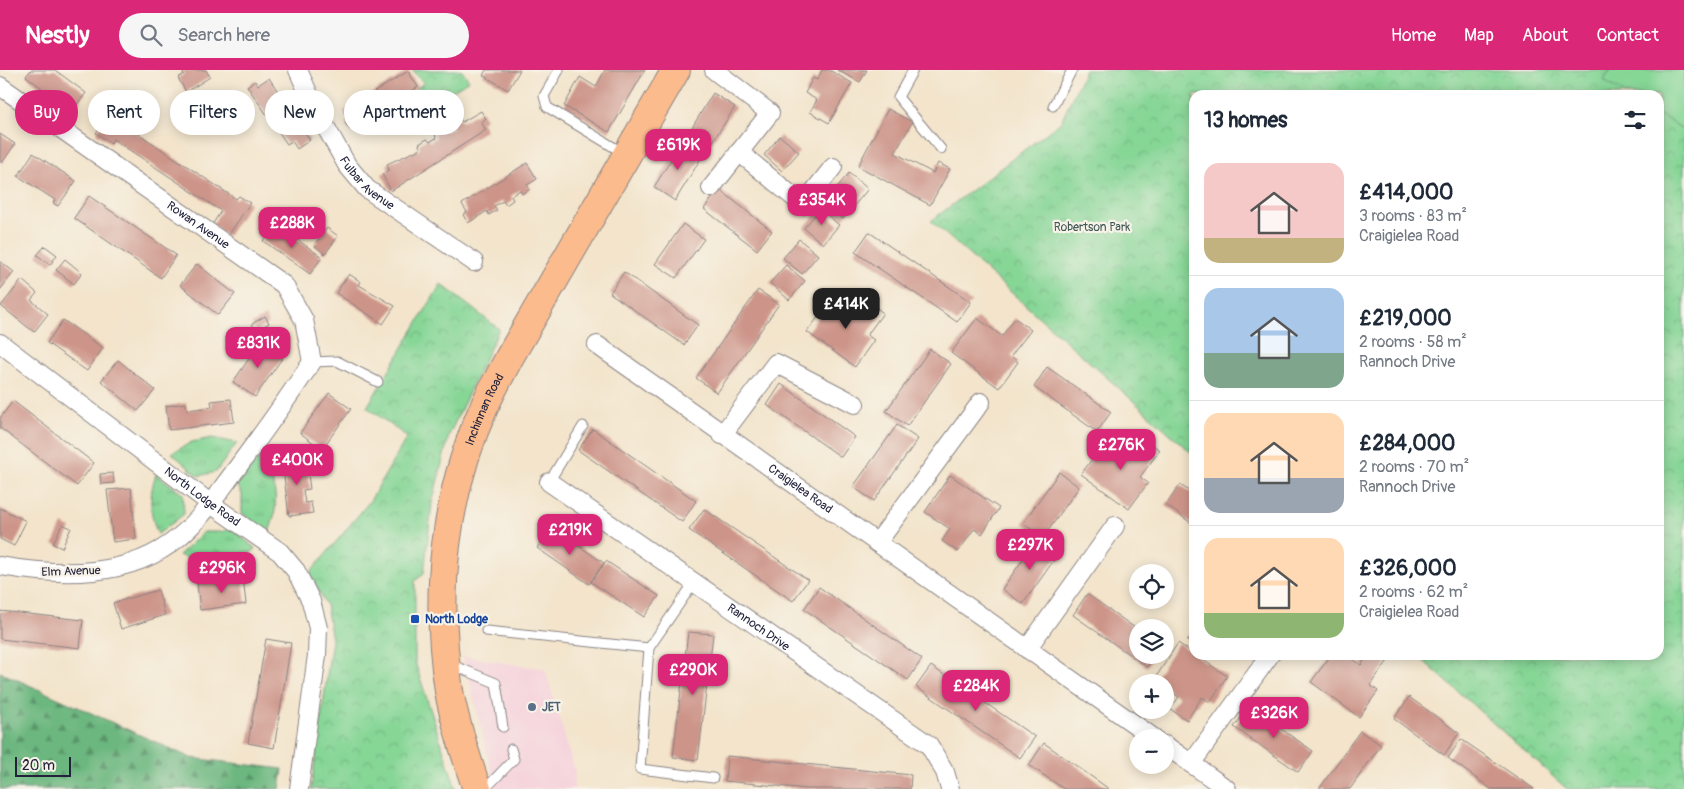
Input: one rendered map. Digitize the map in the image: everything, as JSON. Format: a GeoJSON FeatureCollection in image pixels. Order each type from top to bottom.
{"type":"FeatureCollection","features":[{"type":"Feature","properties":{"kind":"main road","name":"Inchinnan Road"},"geometry":{"type":"LineString","coordinates":[[477,789],[456,720],[446,662],[442,587],[448,523],[460,474],[485,405],[509,358],[676,70]]}},
{"type":"Feature","properties":{"kind":"street","name":"Fulbar Avenue"},"geometry":{"type":"LineString","coordinates":[[298,70],[314,106],[347,165],[367,190],[474,262]]}},
{"type":"Feature","properties":{"kind":"street"},"geometry":{"type":"LineString","coordinates":[[712,188],[770,113],[714,70]]}},
{"type":"Feature","properties":{"kind":"street","name":"Rowan Avenue"},"geometry":{"type":"LineString","coordinates":[[0,86],[284,286],[304,320],[312,362]]}},
{"type":"Feature","properties":{"kind":"street"},"geometry":{"type":"LineString","coordinates":[[739,152],[803,205],[833,167]]}},
{"type":"Feature","properties":{"kind":"street","name":"North Lodge Road"},"geometry":{"type":"LineString","coordinates":[[0,342],[211,504],[280,552],[296,572],[311,602],[318,628],[317,655],[299,789]]}},
{"type":"Feature","properties":{"kind":"street","name":"Craigielea Road"},"geometry":{"type":"LineString","coordinates":[[597,345],[1141,729]]}},
{"type":"Feature","properties":{"kind":"street"},"geometry":{"type":"LineString","coordinates":[[211,504],[312,362]]}},
{"type":"Feature","properties":{"kind":"street"},"geometry":{"type":"LineString","coordinates":[[722,435],[776,363],[854,404]]}},
{"type":"Feature","properties":{"kind":"street"},"geometry":{"type":"LineString","coordinates":[[877,544],[981,402]]}},
{"type":"Feature","properties":{"kind":"street","name":"Rannoch Drive"},"geometry":{"type":"LineString","coordinates":[[548,482],[695,581],[928,745],[945,772],[950,789]]}},
{"type":"Feature","properties":{"kind":"street","name":"Elm Avenue"},"geometry":{"type":"LineString","coordinates":[[0,566],[33,572],[109,570],[157,552],[178,538],[211,504]]}},
{"type":"Feature","properties":{"kind":"street"},"geometry":{"type":"LineString","coordinates":[[1027,649],[1115,526]]}},
{"type":"Feature","properties":{"kind":"street"},"geometry":{"type":"LineString","coordinates":[[1192,764],[1266,660]]}},
{"type":"Feature","properties":{"kind":"street"},"geometry":{"type":"LineString","coordinates":[[1174,751],[1227,789]]}},
{"type":"Feature","properties":{"kind":"lane"},"geometry":{"type":"LineString","coordinates":[[559,70],[544,96],[547,107],[627,155]]}},
{"type":"Feature","properties":{"kind":"lane"},"geometry":{"type":"LineString","coordinates":[[913,70],[898,97],[940,149]]}},
{"type":"Feature","properties":{"kind":"lane"},"geometry":{"type":"LineString","coordinates":[[1053,106],[1072,70]]}},
{"type":"Feature","properties":{"kind":"lane"},"geometry":{"type":"LineString","coordinates":[[312,362],[337,361],[378,382]]}},
{"type":"Feature","properties":{"kind":"lane"},"geometry":{"type":"LineString","coordinates":[[548,482],[583,426]]}},
{"type":"Feature","properties":{"kind":"lane"},"geometry":{"type":"LineString","coordinates":[[695,581],[649,648],[640,769],[713,778]]}},
{"type":"Feature","properties":{"kind":"lane"},"geometry":{"type":"LineString","coordinates":[[486,631],[649,648]]}},
{"type":"Feature","properties":{"kind":"lane"},"geometry":{"type":"LineString","coordinates":[[446,662],[496,682],[503,727]]}},
{"type":"Feature","properties":{"kind":"lane"},"geometry":{"type":"LineString","coordinates":[[485,789],[514,759],[511,749]]}},
{"type":"Feature","properties":{"kind":"shaded area"},"geometry":{"type":"Polygon","coordinates":[[[463,656],[545,669],[575,772],[574,789],[496,789],[463,656]]]}},
{"type":"Feature","properties":{"kind":"green space"},"geometry":{"type":"Polygon","coordinates":[[[412,70],[461,70],[469,80],[454,90],[418,90],[417,88],[424,83],[412,70]]]}},
{"type":"Feature","properties":{"kind":"green space","name":"Robertson Park"},"geometry":{"type":"Polygon","coordinates":[[[1085,70],[1684,70],[1684,789],[1567,789],[1423,660],[1664,660],[1664,90],[1189,90],[1189,451],[931,221],[1061,122],[1085,70]]]}},
{"type":"Feature","properties":{"kind":"green space"},"geometry":{"type":"Polygon","coordinates":[[[1610,70],[1684,70],[1684,130],[1664,117],[1664,90],[1619,90],[1604,81],[1610,70]]]}},
{"type":"Feature","properties":{"kind":"green space"},"geometry":{"type":"Polygon","coordinates":[[[441,284],[499,329],[449,435],[432,503],[424,573],[415,581],[415,662],[456,789],[311,789],[332,640],[326,605],[310,573],[370,501],[407,437],[367,407],[441,284]]]}},
{"type":"Feature","properties":{"kind":"green space"},"geometry":{"type":"Polygon","coordinates":[[[212,438],[237,443],[216,472],[198,476],[172,453],[192,442],[212,438]]]}},
{"type":"Feature","properties":{"kind":"green space"},"geometry":{"type":"Polygon","coordinates":[[[259,458],[270,476],[275,495],[274,514],[268,534],[242,513],[242,494],[237,485],[259,458]]]}},
{"type":"Feature","properties":{"kind":"green space"},"geometry":{"type":"Polygon","coordinates":[[[156,474],[183,494],[184,514],[158,534],[151,504],[156,474]]]}},
{"type":"Feature","properties":{"kind":"green space"},"geometry":{"type":"Polygon","coordinates":[[[230,528],[256,549],[237,560],[218,564],[199,562],[179,555],[204,532],[222,532],[230,528]]]}},
{"type":"Feature","properties":{"kind":"green space"},"geometry":{"type":"Polygon","coordinates":[[[0,672],[191,758],[283,769],[280,789],[0,789],[0,672]]]}},
{"type":"Feature","properties":{"kind":"building"},"geometry":{"type":"Polygon","coordinates":[[[31,70],[55,70],[86,93],[78,103],[78,90],[44,90],[26,76],[31,70]]]}},
{"type":"Feature","properties":{"kind":"building"},"geometry":{"type":"Polygon","coordinates":[[[182,70],[206,70],[210,77],[189,90],[185,90],[178,78],[184,74],[182,70]]]}},
{"type":"Feature","properties":{"kind":"building"},"geometry":{"type":"Polygon","coordinates":[[[486,70],[520,70],[508,90],[483,75],[486,70]]]}},
{"type":"Feature","properties":{"kind":"building"},"geometry":{"type":"Polygon","coordinates":[[[605,70],[645,70],[609,132],[564,106],[580,77],[596,87],[605,70]]]}},
{"type":"Feature","properties":{"kind":"building"},"geometry":{"type":"Polygon","coordinates":[[[822,70],[829,70],[852,83],[829,123],[810,112],[817,100],[805,93],[813,78],[817,80],[822,70]]]}},
{"type":"Feature","properties":{"kind":"building"},"geometry":{"type":"Polygon","coordinates":[[[837,70],[867,70],[860,82],[837,70]]]}},
{"type":"Feature","properties":{"kind":"building"},"geometry":{"type":"Polygon","coordinates":[[[408,71],[418,87],[414,90],[378,90],[408,71]]]}},
{"type":"Feature","properties":{"kind":"building"},"geometry":{"type":"Polygon","coordinates":[[[269,78],[277,90],[265,90],[265,112],[255,98],[255,90],[250,90],[247,86],[255,81],[258,85],[269,78]]]}},
{"type":"Feature","properties":{"kind":"building"},"geometry":{"type":"Polygon","coordinates":[[[713,93],[735,107],[706,152],[685,139],[713,93]]]}},
{"type":"Feature","properties":{"kind":"building"},"geometry":{"type":"Polygon","coordinates":[[[888,109],[912,122],[895,153],[933,173],[938,163],[950,169],[930,205],[858,166],[888,109]]]}},
{"type":"Feature","properties":{"kind":"building"},"geometry":{"type":"Polygon","coordinates":[[[481,111],[486,119],[481,122],[486,130],[391,191],[382,174],[389,170],[387,164],[420,149],[419,144],[427,139],[430,142],[436,138],[435,135],[464,135],[464,121],[481,111]]]}},
{"type":"Feature","properties":{"kind":"building"},"geometry":{"type":"Polygon","coordinates":[[[0,134],[15,144],[2,163],[0,161],[0,134]]]}},
{"type":"Feature","properties":{"kind":"building"},"geometry":{"type":"Polygon","coordinates":[[[99,135],[140,135],[236,199],[239,196],[250,203],[228,236],[212,225],[221,211],[113,139],[111,143],[99,135]]]}},
{"type":"Feature","properties":{"kind":"building"},"geometry":{"type":"Polygon","coordinates":[[[281,135],[307,135],[310,140],[297,149],[292,141],[287,144],[281,135]]]}},
{"type":"Feature","properties":{"kind":"building"},"geometry":{"type":"Polygon","coordinates":[[[780,136],[799,152],[782,171],[764,155],[780,136]]]}},
{"type":"Feature","properties":{"kind":"building"},"geometry":{"type":"Polygon","coordinates":[[[682,142],[703,155],[675,201],[654,187],[682,142]]]}},
{"type":"Feature","properties":{"kind":"building"},"geometry":{"type":"Polygon","coordinates":[[[33,153],[76,181],[58,206],[53,203],[55,200],[18,176],[33,153]]]}},
{"type":"Feature","properties":{"kind":"building"},"geometry":{"type":"Polygon","coordinates":[[[527,163],[537,179],[527,185],[530,189],[522,194],[520,190],[511,196],[513,200],[506,205],[503,201],[494,206],[497,210],[489,215],[487,211],[468,223],[463,215],[467,212],[462,204],[527,163]]]}},
{"type":"Feature","properties":{"kind":"building"},"geometry":{"type":"Polygon","coordinates":[[[849,173],[868,189],[843,219],[824,203],[849,173]]]}},
{"type":"Feature","properties":{"kind":"building"},"geometry":{"type":"Polygon","coordinates":[[[719,189],[772,231],[757,250],[704,209],[719,189]]]}},
{"type":"Feature","properties":{"kind":"building"},"geometry":{"type":"Polygon","coordinates":[[[89,196],[176,255],[161,278],[74,218],[89,196]]]}},
{"type":"Feature","properties":{"kind":"building"},"geometry":{"type":"Polygon","coordinates":[[[820,209],[839,225],[823,244],[804,228],[820,209]]]}},
{"type":"Feature","properties":{"kind":"building"},"geometry":{"type":"Polygon","coordinates":[[[275,224],[322,257],[310,274],[263,241],[275,224]]]}},
{"type":"Feature","properties":{"kind":"building"},"geometry":{"type":"Polygon","coordinates":[[[683,224],[704,239],[676,278],[655,264],[683,224]]]}},
{"type":"Feature","properties":{"kind":"building"},"geometry":{"type":"Polygon","coordinates":[[[327,228],[338,236],[325,254],[314,245],[327,228]]]}},
{"type":"Feature","properties":{"kind":"building"},"geometry":{"type":"Polygon","coordinates":[[[869,232],[971,302],[957,322],[855,252],[869,232]]]}},
{"type":"Feature","properties":{"kind":"building"},"geometry":{"type":"Polygon","coordinates":[[[799,239],[818,255],[802,274],[783,258],[799,239]]]}},
{"type":"Feature","properties":{"kind":"building"},"geometry":{"type":"Polygon","coordinates":[[[45,246],[57,255],[50,265],[37,255],[45,246]]]}},
{"type":"Feature","properties":{"kind":"building"},"geometry":{"type":"Polygon","coordinates":[[[65,259],[82,273],[74,284],[56,270],[65,259]]]}},
{"type":"Feature","properties":{"kind":"building"},"geometry":{"type":"Polygon","coordinates":[[[0,261],[14,272],[0,290],[0,261]]]}},
{"type":"Feature","properties":{"kind":"building"},"geometry":{"type":"Polygon","coordinates":[[[197,264],[235,294],[218,315],[180,285],[197,264]]]}},
{"type":"Feature","properties":{"kind":"building"},"geometry":{"type":"Polygon","coordinates":[[[786,265],[805,281],[789,300],[770,283],[786,265]]]}},
{"type":"Feature","properties":{"kind":"building"},"geometry":{"type":"Polygon","coordinates":[[[624,272],[698,325],[684,345],[610,293],[624,272]]]}},
{"type":"Feature","properties":{"kind":"building"},"geometry":{"type":"Polygon","coordinates":[[[349,274],[361,282],[359,285],[395,306],[383,324],[336,293],[349,274]]]}},
{"type":"Feature","properties":{"kind":"building"},"geometry":{"type":"Polygon","coordinates":[[[22,280],[37,293],[31,300],[48,314],[34,332],[1,306],[22,280]]]}},
{"type":"Feature","properties":{"kind":"building"},"geometry":{"type":"Polygon","coordinates":[[[758,290],[779,304],[717,393],[696,378],[758,290]]]}},
{"type":"Feature","properties":{"kind":"building"},"geometry":{"type":"Polygon","coordinates":[[[833,297],[857,315],[868,301],[883,313],[867,335],[874,340],[855,367],[807,332],[833,297]]]}},
{"type":"Feature","properties":{"kind":"building"},"geometry":{"type":"Polygon","coordinates":[[[265,316],[269,323],[256,331],[252,324],[265,316]]]}},
{"type":"Feature","properties":{"kind":"building"},"geometry":{"type":"Polygon","coordinates":[[[977,318],[1002,336],[1015,318],[1031,330],[1011,356],[1018,362],[999,388],[951,353],[977,318]]]}},
{"type":"Feature","properties":{"kind":"building"},"geometry":{"type":"Polygon","coordinates":[[[63,320],[103,348],[87,371],[47,343],[63,320]]]}},
{"type":"Feature","properties":{"kind":"building"},"geometry":{"type":"Polygon","coordinates":[[[261,341],[283,357],[255,397],[233,382],[261,341]]]}},
{"type":"Feature","properties":{"kind":"building"},"geometry":{"type":"Polygon","coordinates":[[[930,349],[951,364],[907,426],[886,411],[930,349]]]}},
{"type":"Feature","properties":{"kind":"building"},"geometry":{"type":"Polygon","coordinates":[[[118,360],[155,390],[138,411],[101,381],[118,360]]]}},
{"type":"Feature","properties":{"kind":"building"},"geometry":{"type":"Polygon","coordinates":[[[1047,367],[1111,412],[1097,432],[1034,387],[1047,367]]]}},
{"type":"Feature","properties":{"kind":"building"},"geometry":{"type":"Polygon","coordinates":[[[781,384],[855,437],[841,457],[767,405],[781,384]]]}},
{"type":"Feature","properties":{"kind":"building"},"geometry":{"type":"Polygon","coordinates":[[[329,393],[351,409],[322,449],[300,433],[329,393]]]}},
{"type":"Feature","properties":{"kind":"building"},"geometry":{"type":"Polygon","coordinates":[[[231,399],[234,422],[169,430],[166,406],[186,403],[187,410],[212,407],[211,401],[231,399]]]}},
{"type":"Feature","properties":{"kind":"building"},"geometry":{"type":"Polygon","coordinates":[[[13,401],[94,463],[77,486],[0,428],[0,418],[13,401]]]}},
{"type":"Feature","properties":{"kind":"building"},"geometry":{"type":"Polygon","coordinates":[[[897,425],[918,439],[874,501],[853,487],[897,425]]]}},
{"type":"Feature","properties":{"kind":"building"},"geometry":{"type":"Polygon","coordinates":[[[593,429],[696,501],[682,522],[578,450],[593,429]]]}},
{"type":"Feature","properties":{"kind":"building"},"geometry":{"type":"Polygon","coordinates":[[[1107,439],[1131,457],[1144,439],[1160,450],[1140,477],[1148,483],[1129,509],[1081,474],[1107,439]]]}},
{"type":"Feature","properties":{"kind":"building"},"geometry":{"type":"Polygon","coordinates":[[[306,458],[310,489],[303,490],[305,503],[311,502],[313,513],[289,516],[282,461],[306,458]]]}},
{"type":"Feature","properties":{"kind":"building"},"geometry":{"type":"Polygon","coordinates":[[[1059,472],[1079,487],[1043,538],[1023,523],[1059,472]]]}},
{"type":"Feature","properties":{"kind":"building"},"geometry":{"type":"Polygon","coordinates":[[[113,473],[114,483],[101,484],[100,474],[113,473]]]}},
{"type":"Feature","properties":{"kind":"building"},"geometry":{"type":"Polygon","coordinates":[[[950,475],[999,508],[982,534],[974,529],[958,552],[942,541],[950,529],[925,512],[950,475]]]}},
{"type":"Feature","properties":{"kind":"building"},"geometry":{"type":"Polygon","coordinates":[[[1180,485],[1189,491],[1189,521],[1166,505],[1180,485]]]}},
{"type":"Feature","properties":{"kind":"building"},"geometry":{"type":"Polygon","coordinates":[[[131,488],[136,539],[113,542],[107,490],[131,488]]]}},
{"type":"Feature","properties":{"kind":"building"},"geometry":{"type":"Polygon","coordinates":[[[0,508],[26,521],[14,546],[0,539],[0,508]]]}},
{"type":"Feature","properties":{"kind":"building"},"geometry":{"type":"Polygon","coordinates":[[[704,509],[808,580],[793,601],[689,530],[704,509]]]}},
{"type":"Feature","properties":{"kind":"building"},"geometry":{"type":"Polygon","coordinates":[[[62,524],[71,528],[62,548],[53,544],[62,524]]]}},
{"type":"Feature","properties":{"kind":"building"},"geometry":{"type":"Polygon","coordinates":[[[551,527],[604,563],[589,584],[537,548],[551,527]]]}},
{"type":"Feature","properties":{"kind":"building"},"geometry":{"type":"Polygon","coordinates":[[[1038,538],[1059,553],[1023,604],[1002,589],[1038,538]]]}},
{"type":"Feature","properties":{"kind":"building"},"geometry":{"type":"Polygon","coordinates":[[[606,561],[659,596],[644,617],[591,582],[606,561]]]}},
{"type":"Feature","properties":{"kind":"building"},"geometry":{"type":"Polygon","coordinates":[[[243,578],[246,604],[200,610],[197,584],[243,578]]]}},
{"type":"Feature","properties":{"kind":"building"},"geometry":{"type":"Polygon","coordinates":[[[819,587],[922,659],[908,680],[804,609],[819,587]]]}},
{"type":"Feature","properties":{"kind":"building"},"geometry":{"type":"Polygon","coordinates":[[[158,590],[165,615],[121,629],[113,603],[158,590]]]}},
{"type":"Feature","properties":{"kind":"building"},"geometry":{"type":"Polygon","coordinates":[[[1087,594],[1129,624],[1129,654],[1073,615],[1087,594]]]}},
{"type":"Feature","properties":{"kind":"building"},"geometry":{"type":"Polygon","coordinates":[[[0,611],[83,620],[80,648],[0,639],[0,611]]]}},
{"type":"Feature","properties":{"kind":"building"},"geometry":{"type":"Polygon","coordinates":[[[688,632],[713,634],[698,760],[673,757],[688,632]]]}},
{"type":"Feature","properties":{"kind":"building"},"geometry":{"type":"Polygon","coordinates":[[[266,639],[291,643],[274,748],[248,743],[266,639]]]}},
{"type":"Feature","properties":{"kind":"building"},"geometry":{"type":"Polygon","coordinates":[[[1178,643],[1189,650],[1189,660],[1203,660],[1227,676],[1210,702],[1202,697],[1187,720],[1174,712],[1174,704],[1179,697],[1174,694],[1174,674],[1158,674],[1164,664],[1174,664],[1174,649],[1178,643]]]}},
{"type":"Feature","properties":{"kind":"building"},"geometry":{"type":"Polygon","coordinates":[[[1327,660],[1354,660],[1361,665],[1364,660],[1389,660],[1370,685],[1378,691],[1359,717],[1311,682],[1327,660]]]}},
{"type":"Feature","properties":{"kind":"building"},"geometry":{"type":"Polygon","coordinates":[[[931,666],[1035,737],[1020,758],[916,687],[931,666]]]}},
{"type":"Feature","properties":{"kind":"building"},"geometry":{"type":"Polygon","coordinates":[[[1409,697],[1459,733],[1444,755],[1394,719],[1409,697]]]}},
{"type":"Feature","properties":{"kind":"building"},"geometry":{"type":"Polygon","coordinates":[[[1249,707],[1313,751],[1298,772],[1234,727],[1249,707]]]}},
{"type":"Feature","properties":{"kind":"building"},"geometry":{"type":"Polygon","coordinates":[[[1360,731],[1381,745],[1350,789],[1319,789],[1360,731]]]}},
{"type":"Feature","properties":{"kind":"building"},"geometry":{"type":"Polygon","coordinates":[[[1461,739],[1534,789],[1491,789],[1448,758],[1461,739]]]}},
{"type":"Feature","properties":{"kind":"building"},"geometry":{"type":"Polygon","coordinates":[[[1044,743],[1109,789],[1064,789],[1029,765],[1044,743]]]}},
{"type":"Feature","properties":{"kind":"building"},"geometry":{"type":"Polygon","coordinates":[[[727,756],[911,775],[910,789],[808,789],[725,781],[727,756]]]}},
{"type":"Feature","properties":{"kind":"place","name":"North Lodge"},"geometry":{"type":"Point","coordinates":[415,619]}},
{"type":"Feature","properties":{"kind":"place","name":"JET"},"geometry":{"type":"Point","coordinates":[532,707]}}]}
